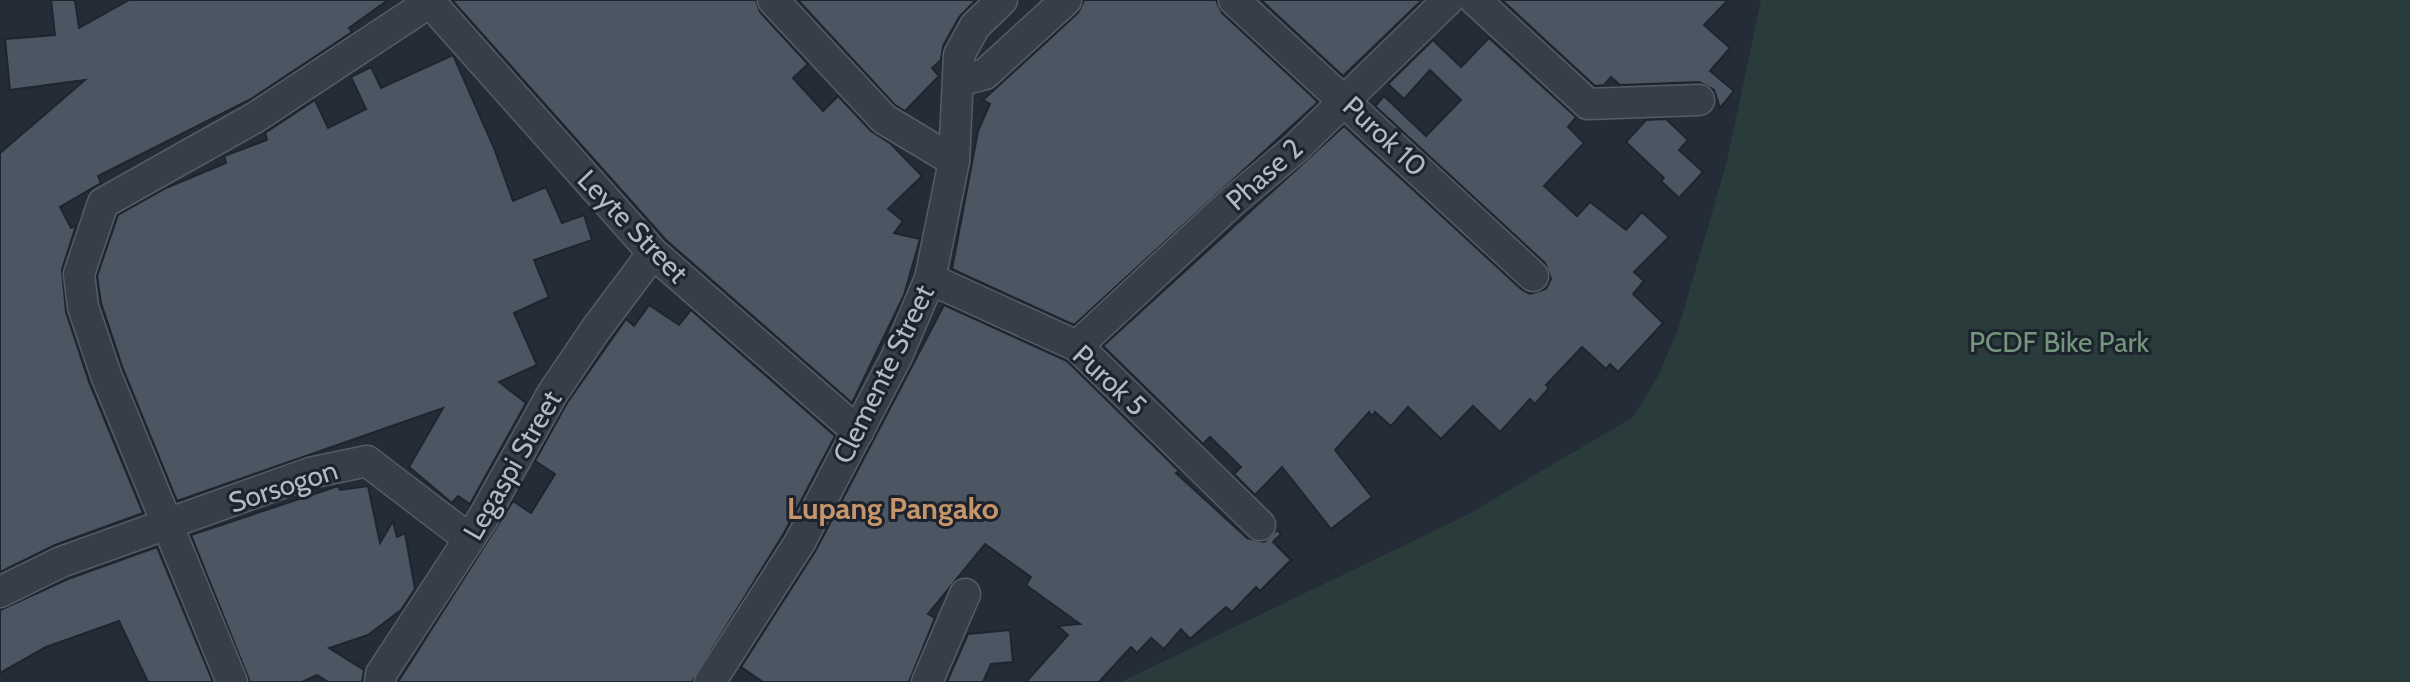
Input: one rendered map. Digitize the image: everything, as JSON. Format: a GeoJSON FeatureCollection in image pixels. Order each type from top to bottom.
{"type":"FeatureCollection","features":[{"type":"Feature","properties":{"kind":"street"},"geometry":{"type":"LineString","coordinates":[[773,0],[884,119],[954,161]]}},
{"type":"Feature","properties":{"kind":"street","name":"Clemente Street"},"geometry":{"type":"LineString","coordinates":[[716,680],[800,542],[858,432],[930,279],[954,161],[959,55],[975,26],[1002,0]]}},
{"type":"Feature","properties":{"kind":"street"},"geometry":{"type":"LineString","coordinates":[[959,81],[985,74],[1066,0]]}},
{"type":"Feature","properties":{"kind":"street","name":"Purok 10"},"geometry":{"type":"LineString","coordinates":[[1234,0],[1344,98],[1533,276]]}},
{"type":"Feature","properties":{"kind":"street","name":"Phase 2"},"geometry":{"type":"LineString","coordinates":[[1077,346],[1232,202],[1296,148],[1448,0]]}},
{"type":"Feature","properties":{"kind":"street"},"geometry":{"type":"LineString","coordinates":[[1475,0],[1588,104],[1699,100]]}},
{"type":"Feature","properties":{"kind":"street"},"geometry":{"type":"LineString","coordinates":[[232,682],[106,375],[83,307],[79,274],[103,203],[256,117],[368,47],[429,1]]}},
{"type":"Feature","properties":{"kind":"street","name":"Leyte Street"},"geometry":{"type":"LineString","coordinates":[[429,1],[653,253],[858,432]]}},
{"type":"Feature","properties":{"kind":"street","name":"Legaspi Street"},"geometry":{"type":"LineString","coordinates":[[380,682],[381,674],[469,539],[552,394],[653,253]]}},
{"type":"Feature","properties":{"kind":"street","name":"Purok 5"},"geometry":{"type":"LineString","coordinates":[[930,279],[1077,346],[1260,525]]}},
{"type":"Feature","properties":{"kind":"street","name":"Sorsogon"},"geometry":{"type":"LineString","coordinates":[[0,592],[61,562],[170,526],[310,473],[367,461],[469,539]]}},
{"type":"Feature","properties":{"kind":"street"},"geometry":{"type":"LineString","coordinates":[[927,682],[965,594]]}},
{"type":"Feature","properties":{"kind":"green space","name":"PCDF Bike Park"},"geometry":{"type":"Polygon","coordinates":[[[1761,0],[2410,0],[2410,682],[1121,682],[1467,515],[1633,417],[1657,378],[1678,330],[1727,161],[1761,0]]]}},
{"type":"Feature","properties":{"kind":"building"},"geometry":{"type":"Polygon","coordinates":[[[51,0],[75,0],[79,28],[129,0],[388,0],[349,28],[352,32],[251,99],[98,176],[101,183],[60,207],[71,228],[76,226],[62,269],[66,312],[89,382],[143,513],[55,545],[0,572],[0,153],[85,80],[10,90],[5,39],[55,35],[51,0]]]}},
{"type":"Feature","properties":{"kind":"building"},"geometry":{"type":"Polygon","coordinates":[[[452,0],[756,0],[760,12],[808,64],[793,78],[823,111],[838,96],[871,131],[891,144],[922,176],[888,209],[903,221],[894,233],[920,239],[904,295],[852,403],[666,240],[452,0]]]}},
{"type":"Feature","properties":{"kind":"building"},"geometry":{"type":"Polygon","coordinates":[[[798,0],[976,0],[959,17],[943,46],[941,60],[932,68],[939,76],[905,111],[895,105],[798,0]]]}},
{"type":"Feature","properties":{"kind":"building"},"geometry":{"type":"Polygon","coordinates":[[[1084,0],[1216,0],[1222,13],[1318,102],[1074,325],[952,269],[978,131],[990,104],[983,100],[1078,13],[1084,0]]]}},
{"type":"Feature","properties":{"kind":"building"},"geometry":{"type":"Polygon","coordinates":[[[1261,0],[1422,0],[1343,76],[1261,0]]]}},
{"type":"Feature","properties":{"kind":"building"},"geometry":{"type":"Polygon","coordinates":[[[1502,0],[1728,0],[1704,25],[1730,48],[1710,71],[1734,91],[1720,108],[1714,90],[1699,82],[1620,85],[1611,77],[1604,85],[1595,86],[1502,0]]]}},
{"type":"Feature","properties":{"kind":"building"},"geometry":{"type":"Polygon","coordinates":[[[1489,38],[1576,117],[1568,127],[1584,143],[1544,186],[1577,216],[1590,202],[1626,230],[1642,212],[1669,237],[1634,272],[1644,281],[1633,294],[1663,323],[1618,372],[1610,364],[1606,369],[1582,347],[1546,385],[1549,388],[1535,404],[1530,399],[1500,432],[1473,406],[1441,439],[1408,407],[1391,426],[1375,412],[1372,416],[1369,412],[1335,450],[1372,497],[1331,529],[1282,467],[1255,495],[1234,474],[1241,467],[1210,437],[1203,444],[1103,346],[1344,126],[1521,289],[1530,294],[1546,289],[1551,279],[1545,263],[1375,106],[1384,96],[1426,136],[1461,100],[1430,70],[1404,99],[1388,84],[1433,40],[1461,67],[1489,38]]]}},
{"type":"Feature","properties":{"kind":"building"},"geometry":{"type":"Polygon","coordinates":[[[453,55],[494,148],[513,201],[546,187],[562,223],[584,215],[592,240],[534,260],[549,297],[514,313],[537,365],[499,382],[526,403],[470,504],[458,496],[452,503],[409,467],[443,408],[177,501],[123,369],[101,303],[97,276],[118,215],[166,188],[226,163],[224,156],[267,140],[265,133],[315,100],[328,128],[366,109],[351,77],[371,67],[381,88],[453,55]]]}},
{"type":"Feature","properties":{"kind":"building"},"geometry":{"type":"Polygon","coordinates":[[[1666,119],[1688,140],[1679,150],[1703,172],[1679,198],[1661,181],[1664,178],[1626,142],[1646,120],[1666,119]]]}},
{"type":"Feature","properties":{"kind":"building"},"geometry":{"type":"Polygon","coordinates":[[[649,305],[679,325],[691,310],[835,436],[784,533],[692,682],[398,682],[513,501],[531,513],[555,474],[535,461],[567,403],[626,319],[634,326],[649,305]]]}},
{"type":"Feature","properties":{"kind":"building"},"geometry":{"type":"Polygon","coordinates":[[[944,305],[1067,361],[1179,471],[1176,473],[1247,538],[1264,542],[1277,530],[1281,534],[1273,542],[1291,560],[1260,591],[1256,587],[1232,612],[1226,607],[1190,639],[1181,629],[1164,649],[1151,638],[1137,653],[1131,647],[1099,682],[1026,682],[1068,635],[1058,626],[1080,624],[1026,585],[1031,577],[985,544],[928,614],[935,618],[909,682],[763,682],[741,667],[816,550],[944,305]]]}},
{"type":"Feature","properties":{"kind":"building"},"geometry":{"type":"Polygon","coordinates":[[[338,486],[340,490],[368,486],[380,543],[393,521],[397,537],[405,533],[415,589],[401,610],[368,635],[329,648],[364,670],[362,682],[328,682],[317,675],[302,682],[250,682],[191,535],[338,486]]]}},
{"type":"Feature","properties":{"kind":"building"},"geometry":{"type":"Polygon","coordinates":[[[157,547],[213,682],[148,682],[119,621],[46,647],[0,673],[0,610],[68,579],[157,547]]]}},
{"type":"Feature","properties":{"kind":"building"},"geometry":{"type":"Polygon","coordinates":[[[1010,630],[1013,662],[991,664],[983,682],[947,682],[968,634],[1010,630]]]}},
{"type":"Feature","properties":{"kind":"district","name":"Lupang Pangako"},"geometry":{"type":"Point","coordinates":[893,509]}}]}
